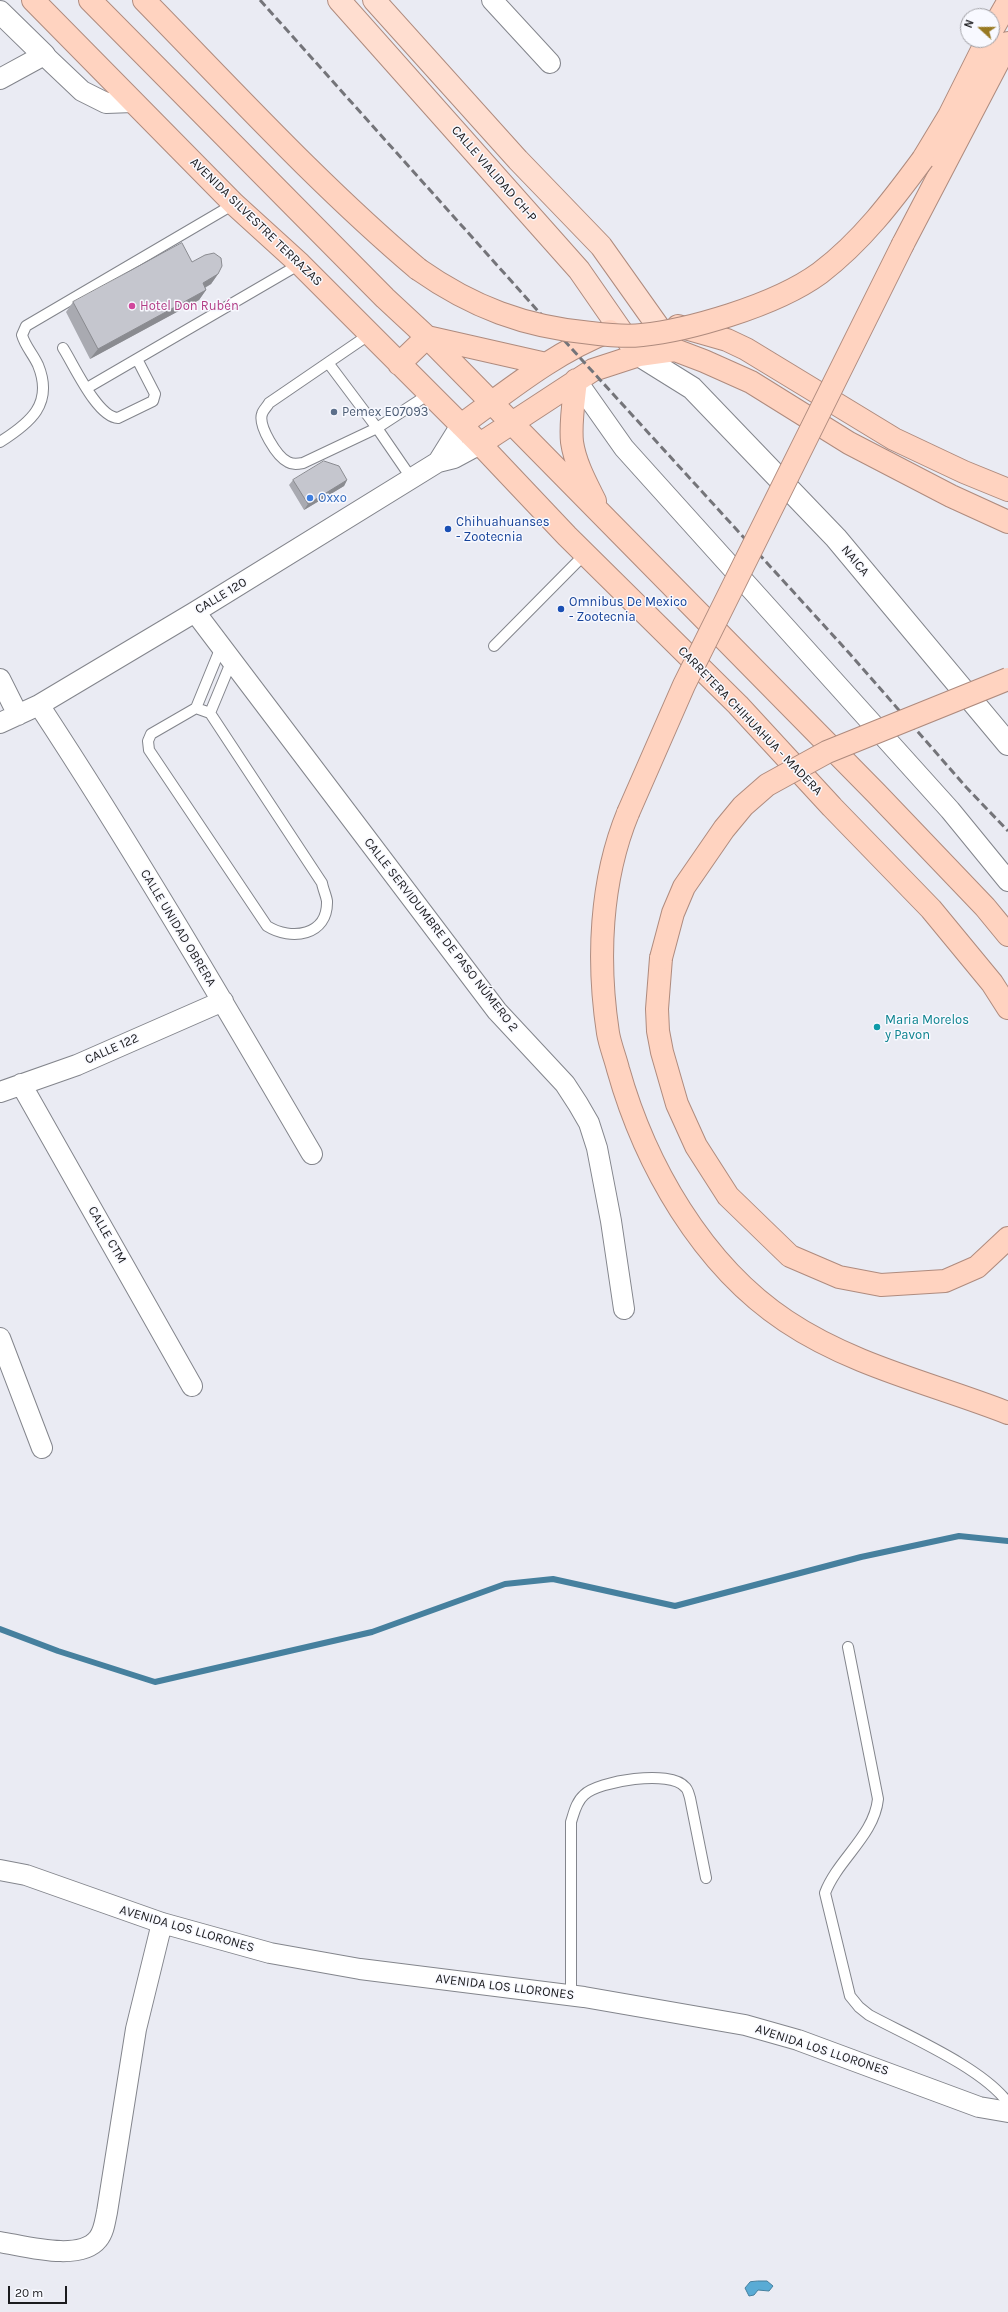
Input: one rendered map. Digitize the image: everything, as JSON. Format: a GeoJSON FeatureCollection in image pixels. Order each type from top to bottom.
{"type":"FeatureCollection","features":[{"type":"Feature","properties":{"kind":"highway","name":"AVENIDA SILVESTRE TERRAZAS"},"geometry":{"type":"LineString","coordinates":[[33,0],[234,204],[300,264],[480,444]]}},
{"type":"Feature","properties":{"kind":"highway"},"geometry":{"type":"LineString","coordinates":[[90,0],[384,298],[427,337],[490,404],[512,424],[929,847],[985,907],[1008,935]]}},
{"type":"Feature","properties":{"kind":"highway"},"geometry":{"type":"LineString","coordinates":[[144,0],[349,206],[418,269],[448,290],[474,304],[527,323],[553,329],[609,335],[641,335],[668,332],[750,308],[800,285],[819,274],[864,235],[884,212],[923,159],[948,116],[983,48]]}},
{"type":"Feature","properties":{"kind":"highway"},"geometry":{"type":"LineString","coordinates":[[1000,16],[1008,2]]}},
{"type":"Feature","properties":{"kind":"highway"},"geometry":{"type":"LineString","coordinates":[[1008,43],[903,244],[684,685],[628,813],[616,842],[608,880],[604,917],[603,983],[608,1035],[635,1122],[662,1177],[692,1225],[713,1254],[744,1289],[824,1345],[859,1360],[1008,1413]]}},
{"type":"Feature","properties":{"kind":"highway"},"geometry":{"type":"LineString","coordinates":[[461,425],[546,364],[591,338],[618,328],[656,324],[694,329],[746,348],[894,439],[964,472],[1008,490]]}},
{"type":"Feature","properties":{"kind":"highway"},"geometry":{"type":"LineString","coordinates":[[399,364],[427,337]]}},
{"type":"Feature","properties":{"kind":"highway"},"geometry":{"type":"LineString","coordinates":[[427,337],[546,364]]}},
{"type":"Feature","properties":{"kind":"highway"},"geometry":{"type":"LineString","coordinates":[[480,444],[593,370],[639,355],[675,350],[751,382],[849,444],[951,496],[1008,522]]}},
{"type":"Feature","properties":{"kind":"highway"},"geometry":{"type":"LineString","coordinates":[[576,380],[572,418],[572,443],[579,466],[603,516]]}},
{"type":"Feature","properties":{"kind":"highway","name":"CARRETERA CHIHUAHUA - MADERA"},"geometry":{"type":"LineString","coordinates":[[480,444],[585,554],[738,705],[832,807],[931,909],[992,983],[1008,1008]]}},
{"type":"Feature","properties":{"kind":"highway"},"geometry":{"type":"LineString","coordinates":[[1008,679],[827,752],[767,785],[742,806],[684,887],[673,913],[661,958],[657,1009],[658,1031],[662,1052],[677,1104],[696,1146],[728,1196],[790,1256],[839,1277],[881,1285],[944,1281],[977,1267],[1008,1238]]}},
{"type":"Feature","properties":{"kind":"main road","name":"CALLE VIALIDAD CH-P"},"geometry":{"type":"LineString","coordinates":[[339,0],[579,270],[594,288],[618,328],[639,355]]}},
{"type":"Feature","properties":{"kind":"main road","name":"CALLE VIALIDAD CH-P"},"geometry":{"type":"LineString","coordinates":[[374,0],[518,160],[601,246],[675,350]]}},
{"type":"Feature","properties":{"kind":"street"},"geometry":{"type":"LineString","coordinates":[[492,0],[550,63]]}},
{"type":"Feature","properties":{"kind":"street"},"geometry":{"type":"LineString","coordinates":[[0,12],[82,91],[106,103],[133,102]]}},
{"type":"Feature","properties":{"kind":"street"},"geometry":{"type":"LineString","coordinates":[[0,79],[44,55]]}},
{"type":"Feature","properties":{"kind":"street","name":"NAICA"},"geometry":{"type":"LineString","coordinates":[[675,350],[692,388]]}},
{"type":"Feature","properties":{"kind":"street","name":"NAICA"},"geometry":{"type":"LineString","coordinates":[[639,355],[692,388],[836,538],[1008,744]]}},
{"type":"Feature","properties":{"kind":"street"},"geometry":{"type":"LineString","coordinates":[[576,380],[624,448],[950,810],[1008,881]]}},
{"type":"Feature","properties":{"kind":"street","name":"CALLE 120"},"geometry":{"type":"LineString","coordinates":[[438,462],[461,425]]}},
{"type":"Feature","properties":{"kind":"street","name":"CALLE 120"},"geometry":{"type":"LineString","coordinates":[[9,719],[39,705],[195,612],[438,462],[454,458],[480,444]]}},
{"type":"Feature","properties":{"kind":"street","name":"CALLE SERVIDUMBRE DE PASO NÚMERO 2"},"geometry":{"type":"LineString","coordinates":[[195,612],[497,1011],[565,1084],[578,1104],[589,1123],[597,1148],[611,1222],[624,1309]]}},
{"type":"Feature","properties":{"kind":"street"},"geometry":{"type":"LineString","coordinates":[[0,679],[9,719]]}},
{"type":"Feature","properties":{"kind":"street","name":"CALLE UNIDAD OBRERA"},"geometry":{"type":"LineString","coordinates":[[39,705],[94,790],[223,1001],[312,1154]]}},
{"type":"Feature","properties":{"kind":"street","name":"CALLE 122"},"geometry":{"type":"LineString","coordinates":[[0,1092],[77,1065],[223,1001]]}},
{"type":"Feature","properties":{"kind":"street","name":"CALLE CTM"},"geometry":{"type":"LineString","coordinates":[[21,1084],[192,1386]]}},
{"type":"Feature","properties":{"kind":"street"},"geometry":{"type":"LineString","coordinates":[[0,1338],[42,1448]]}},
{"type":"Feature","properties":{"kind":"street","name":"AVENIDA LOS LLORONES"},"geometry":{"type":"LineString","coordinates":[[0,1870],[26,1875],[162,1923],[285,1956],[360,1969],[572,1996],[752,2027],[819,2047],[979,2107],[1008,2112]]}},
{"type":"Feature","properties":{"kind":"street"},"geometry":{"type":"LineString","coordinates":[[0,2242],[58,2251],[75,2251],[89,2247],[99,2239],[107,2212],[136,2029],[162,1923]]}},
{"type":"Feature","properties":{"kind":"lane"},"geometry":{"type":"LineString","coordinates":[[0,442],[31,420],[38,411],[42,400],[41,375],[22,335],[26,326],[234,204]]}},
{"type":"Feature","properties":{"kind":"lane"},"geometry":{"type":"LineString","coordinates":[[87,388],[300,264]]}},
{"type":"Feature","properties":{"kind":"lane"},"geometry":{"type":"LineString","coordinates":[[370,334],[329,364],[269,403],[265,409],[261,423],[266,434],[281,457],[294,464],[303,463],[376,428],[429,394]]}},
{"type":"Feature","properties":{"kind":"lane"},"geometry":{"type":"LineString","coordinates":[[63,348],[104,413],[113,418],[118,418],[150,404],[155,394],[137,359]]}},
{"type":"Feature","properties":{"kind":"lane"},"geometry":{"type":"LineString","coordinates":[[329,364],[412,479]]}},
{"type":"Feature","properties":{"kind":"lane"},"geometry":{"type":"LineString","coordinates":[[494,646],[585,554]]}},
{"type":"Feature","properties":{"kind":"lane"},"geometry":{"type":"LineString","coordinates":[[196,708],[210,713],[322,883],[327,901],[325,911],[320,922],[302,935],[283,934],[267,926],[150,750],[148,741],[151,734],[196,708],[227,654]]}},
{"type":"Feature","properties":{"kind":"lane"},"geometry":{"type":"LineString","coordinates":[[210,713],[227,654]]}},
{"type":"Feature","properties":{"kind":"lane"},"geometry":{"type":"LineString","coordinates":[[848,1647],[878,1799],[876,1814],[869,1828],[830,1880],[825,1894],[850,1996],[859,2007],[869,2015],[982,2077],[1000,2092],[1008,2103]]}},
{"type":"Feature","properties":{"kind":"lane"},"geometry":{"type":"LineString","coordinates":[[572,1996],[571,1822],[576,1807],[584,1795],[597,1787],[652,1777],[673,1780],[685,1786],[692,1805],[706,1878]]}},
{"type":"Feature","properties":{"kind":"water"},"geometry":{"type":"Polygon","coordinates":[[[767,2281],[773,2286],[769,2291],[758,2290],[754,2295],[749,2296],[745,2288],[750,2282],[767,2281]]]}},
{"type":"Feature","properties":{"kind":"building","name":"Hotel Don Rubén"},"geometry":{"type":"Polygon","coordinates":[[[182,243],[192,262],[205,255],[214,253],[221,258],[222,266],[218,274],[203,283],[206,290],[98,349],[73,302],[182,243]]]}},
{"type":"Feature","properties":{"kind":"building","name":"Oxxo"},"geometry":{"type":"Polygon","coordinates":[[[324,461],[339,466],[347,480],[308,504],[293,480],[324,461]]]}},
{"type":"Feature","properties":{"kind":"waterway"},"geometry":{"type":"LineString","coordinates":[[0,1629],[58,1651],[155,1682],[372,1632],[505,1584],[553,1579],[675,1606],[861,1557],[959,1536],[1008,1541]]}},
{"type":"Feature","properties":{"kind":"railway"},"geometry":{"type":"LineString","coordinates":[[260,0],[572,349],[850,654],[966,787],[1008,831]]}},
{"type":"Feature","properties":{"kind":"place","name":"Hotel Don Rubén"},"geometry":{"type":"Point","coordinates":[132,306]}},
{"type":"Feature","properties":{"kind":"place","name":"Pemex E07093"},"geometry":{"type":"Point","coordinates":[334,412]}},
{"type":"Feature","properties":{"kind":"place","name":"Oxxo"},"geometry":{"type":"Point","coordinates":[310,498]}},
{"type":"Feature","properties":{"kind":"place","name":"Chihuahuanses - Zootecnia"},"geometry":{"type":"Point","coordinates":[448,529]}},
{"type":"Feature","properties":{"kind":"place","name":"Omnibus De Mexico - Zootecnia"},"geometry":{"type":"Point","coordinates":[561,609]}},
{"type":"Feature","properties":{"kind":"place","name":"Maria Morelos y Pavon"},"geometry":{"type":"Point","coordinates":[877,1027]}}]}
